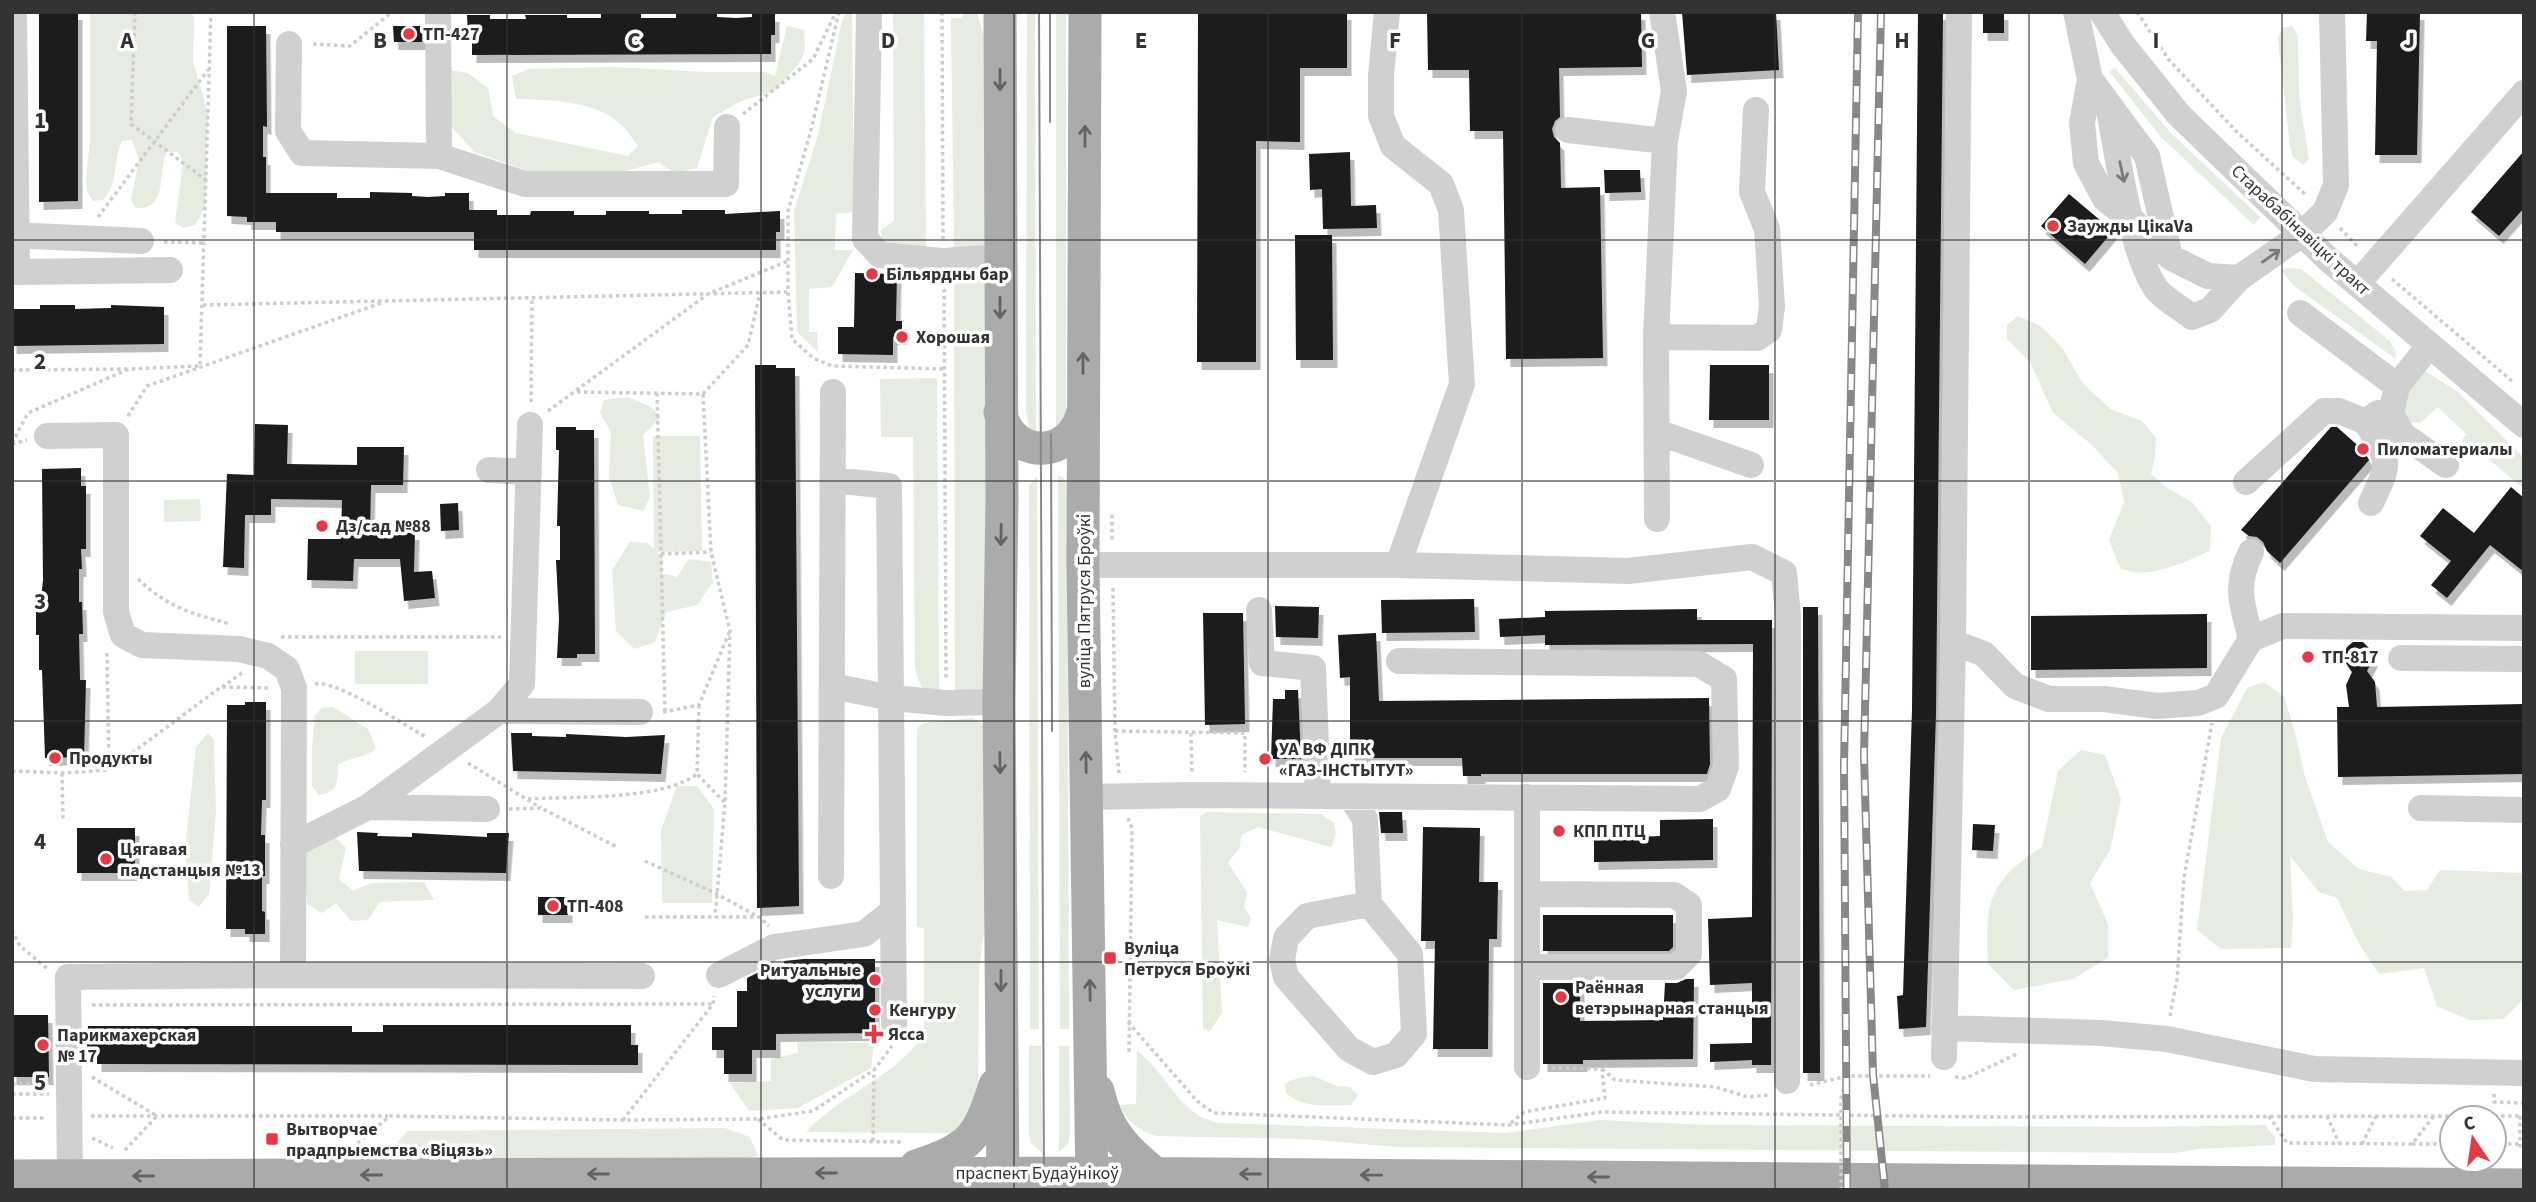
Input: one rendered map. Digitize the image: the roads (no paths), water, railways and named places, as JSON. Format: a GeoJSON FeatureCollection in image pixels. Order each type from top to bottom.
{"type":"FeatureCollection","features":[{"type":"Feature","properties":{"kind":"main road"},"geometry":{"type":"LineString","coordinates":[[1000,12],[1002,500],[999,702],[1003,1182]]}},
{"type":"Feature","properties":{"kind":"main road","name":"вуліца Пятруся Броўкі"},"geometry":{"type":"LineString","coordinates":[[1085,12],[1083,411],[1098,507],[1098,565],[1086,797],[1092,1181]]}},
{"type":"Feature","properties":{"kind":"main road"},"geometry":{"type":"LineString","coordinates":[[1000,412],[1003,423],[1016,440],[1035,448],[1046,448],[1055,447],[1071,436],[1077,429],[1083,411]]}},
{"type":"Feature","properties":{"kind":"main road"},"geometry":{"type":"LineString","coordinates":[[1002,500],[1017,475],[1036,466],[1046,466],[1067,474],[1081,492],[1098,507]]}},
{"type":"Feature","properties":{"kind":"main road"},"geometry":{"type":"LineString","coordinates":[[1091,1058],[1103,1114],[1126,1147],[1156,1174]]}},
{"type":"Feature","properties":{"kind":"main road"},"geometry":{"type":"LineString","coordinates":[[898,1157],[950,1154],[972,1139],[987,1109],[1002,1062]]}},
{"type":"Feature","properties":{"kind":"main road","name":"праспект Будаўнікоў"},"geometry":{"type":"LineString","coordinates":[[12,1177],[70,1183],[524,1182],[898,1157],[1003,1182],[1092,1181],[1156,1174],[2097,1186],[2524,1185]]}},
{"type":"Feature","properties":{"kind":"street"},"geometry":{"type":"LineString","coordinates":[[14,12],[14,234],[17,272],[170,270]]}},
{"type":"Feature","properties":{"kind":"street"},"geometry":{"type":"LineString","coordinates":[[438,12],[439,156]]}},
{"type":"Feature","properties":{"kind":"street"},"geometry":{"type":"LineString","coordinates":[[869,12],[865,239],[880,256],[943,261],[999,257]]}},
{"type":"Feature","properties":{"kind":"street"},"geometry":{"type":"LineString","coordinates":[[1387,12],[1381,75],[1381,116],[1393,146],[1441,184],[1451,210],[1462,384],[1398,565]]}},
{"type":"Feature","properties":{"kind":"street"},"geometry":{"type":"LineString","coordinates":[[1657,519],[1656,337],[1665,141],[1674,91],[1662,12]]}},
{"type":"Feature","properties":{"kind":"street"},"geometry":{"type":"LineString","coordinates":[[1944,1058],[1953,642],[1959,12]]}},
{"type":"Feature","properties":{"kind":"street"},"geometry":{"type":"LineString","coordinates":[[2076,12],[2090,79],[2082,123],[2086,163],[2105,200],[2132,220],[2170,257],[2208,276],[2239,278]]}},
{"type":"Feature","properties":{"kind":"street","name":"Старабабінавіцкі тракт"},"geometry":{"type":"LineString","coordinates":[[2102,12],[2122,44],[2179,115],[2357,284],[2524,425]]}},
{"type":"Feature","properties":{"kind":"street"},"geometry":{"type":"LineString","coordinates":[[2108,105],[2143,262],[2159,291],[2193,317],[2210,310],[2239,278],[2302,234],[2325,212],[2336,185],[2332,12]]}},
{"type":"Feature","properties":{"kind":"street"},"geometry":{"type":"LineString","coordinates":[[289,44],[288,131],[302,153],[439,156],[525,184],[726,184],[727,127]]}},
{"type":"Feature","properties":{"kind":"street"},"geometry":{"type":"LineString","coordinates":[[2090,79],[2147,156],[2170,257]]}},
{"type":"Feature","properties":{"kind":"street"},"geometry":{"type":"LineString","coordinates":[[2357,284],[2524,93]]}},
{"type":"Feature","properties":{"kind":"street"},"geometry":{"type":"LineString","coordinates":[[1656,337],[1757,338],[1769,330],[1772,306],[1767,229],[1752,192],[1756,110]]}},
{"type":"Feature","properties":{"kind":"street"},"geometry":{"type":"LineString","coordinates":[[1568,130],[1665,141]]}},
{"type":"Feature","properties":{"kind":"street"},"geometry":{"type":"LineString","coordinates":[[14,234],[141,241]]}},
{"type":"Feature","properties":{"kind":"street"},"geometry":{"type":"LineString","coordinates":[[2300,313],[2397,386]]}},
{"type":"Feature","properties":{"kind":"street"},"geometry":{"type":"LineString","coordinates":[[2371,503],[2386,471],[2379,418],[2397,386],[2429,346]]}},
{"type":"Feature","properties":{"kind":"street"},"geometry":{"type":"LineString","coordinates":[[831,876],[833,392]]}},
{"type":"Feature","properties":{"kind":"street"},"geometry":{"type":"LineString","coordinates":[[2246,482],[2324,411],[2379,418],[2446,465]]}},
{"type":"Feature","properties":{"kind":"street"},"geometry":{"type":"LineString","coordinates":[[293,845],[368,807],[499,711],[522,684],[530,425]]}},
{"type":"Feature","properties":{"kind":"street"},"geometry":{"type":"LineString","coordinates":[[1657,432],[1751,465]]}},
{"type":"Feature","properties":{"kind":"street"},"geometry":{"type":"LineString","coordinates":[[47,436],[116,435],[116,612],[123,635],[142,645],[239,649],[268,656],[288,668],[294,688],[293,975]]}},
{"type":"Feature","properties":{"kind":"street"},"geometry":{"type":"LineString","coordinates":[[489,470],[529,471]]}},
{"type":"Feature","properties":{"kind":"street"},"geometry":{"type":"LineString","coordinates":[[833,480],[889,486],[895,1032]]}},
{"type":"Feature","properties":{"kind":"street"},"geometry":{"type":"LineString","coordinates":[[2250,552],[2241,572],[2241,601],[2252,639]]}},
{"type":"Feature","properties":{"kind":"street"},"geometry":{"type":"LineString","coordinates":[[1098,565],[1398,565],[1628,570],[1752,557],[1784,573],[1788,616],[1789,1087]]}},
{"type":"Feature","properties":{"kind":"street"},"geometry":{"type":"LineString","coordinates":[[1259,610],[1262,663],[1313,668],[1318,796]]}},
{"type":"Feature","properties":{"kind":"street"},"geometry":{"type":"LineString","coordinates":[[1953,642],[1984,654],[2015,686],[2049,699],[2104,699],[2157,706],[2198,704],[2216,696],[2252,639],[2283,626],[2524,628]]}},
{"type":"Feature","properties":{"kind":"street"},"geometry":{"type":"LineString","coordinates":[[2401,658],[2524,659]]}},
{"type":"Feature","properties":{"kind":"street"},"geometry":{"type":"LineString","coordinates":[[1086,797],[1192,795],[1700,799],[1718,789],[1726,766],[1724,679],[1699,664],[1399,661]]}},
{"type":"Feature","properties":{"kind":"street"},"geometry":{"type":"LineString","coordinates":[[832,686],[892,698],[946,703],[999,702]]}},
{"type":"Feature","properties":{"kind":"street"},"geometry":{"type":"LineString","coordinates":[[499,711],[652,712]]}},
{"type":"Feature","properties":{"kind":"street"},"geometry":{"type":"LineString","coordinates":[[1350,796],[1365,819],[1368,904],[1410,954],[1414,1034],[1396,1055],[1373,1062],[1349,1049],[1286,977],[1282,960],[1286,938],[1307,916],[1368,904]]}},
{"type":"Feature","properties":{"kind":"street"},"geometry":{"type":"LineString","coordinates":[[1527,797],[1527,1067]]}},
{"type":"Feature","properties":{"kind":"street"},"geometry":{"type":"LineString","coordinates":[[368,807],[487,809]]}},
{"type":"Feature","properties":{"kind":"street"},"geometry":{"type":"LineString","coordinates":[[2421,808],[2524,810]]}},
{"type":"Feature","properties":{"kind":"street"},"geometry":{"type":"LineString","coordinates":[[1527,894],[1674,895],[1689,905],[1689,954],[1676,967],[1527,967]]}},
{"type":"Feature","properties":{"kind":"street"},"geometry":{"type":"LineString","coordinates":[[719,975],[774,947],[864,934],[893,911]]}},
{"type":"Feature","properties":{"kind":"street"},"geometry":{"type":"LineString","coordinates":[[70,1183],[68,977],[642,976]]}},
{"type":"Feature","properties":{"kind":"street"},"geometry":{"type":"LineString","coordinates":[[1944,1028],[2101,1033],[2166,1039],[2314,1069],[2524,1073]]}},
{"type":"Feature","properties":{"kind":"tram line"},"geometry":{"type":"LineString","coordinates":[[1039,12],[1044,1190]]}},
{"type":"Feature","properties":{"kind":"tram line"},"geometry":{"type":"LineString","coordinates":[[1050,12],[1050,122]]}},
{"type":"Feature","properties":{"kind":"tram line"},"geometry":{"type":"LineString","coordinates":[[1051,434],[1052,731]]}},
{"type":"Feature","properties":{"kind":"railway"},"geometry":{"type":"LineString","coordinates":[[1847,1190],[1844,766],[1858,12]]}},
{"type":"Feature","properties":{"kind":"railway"},"geometry":{"type":"LineString","coordinates":[[1881,12],[1864,755],[1873,1074],[1885,1190]]}},
{"type":"Feature","properties":{"kind":"place","name":"ТП-427"},"geometry":{"type":"Point","coordinates":[409,34]}},
{"type":"Feature","properties":{"kind":"place","name":"Заужды ЦікаVа"},"geometry":{"type":"Point","coordinates":[2053,226]}},
{"type":"Feature","properties":{"kind":"place","name":"Більярдны бар"},"geometry":{"type":"Point","coordinates":[872,274]}},
{"type":"Feature","properties":{"kind":"place","name":"Хорошая"},"geometry":{"type":"Point","coordinates":[902,337]}},
{"type":"Feature","properties":{"kind":"place","name":"Пиломатериалы"},"geometry":{"type":"Point","coordinates":[2363,449]}},
{"type":"Feature","properties":{"kind":"place","name":"Дз/сад №88"},"geometry":{"type":"Point","coordinates":[322,526]}},
{"type":"Feature","properties":{"kind":"place","name":"ТП-817"},"geometry":{"type":"Point","coordinates":[2308,657]}},
{"type":"Feature","properties":{"kind":"place","name":"Продукты"},"geometry":{"type":"Point","coordinates":[55,758]}},
{"type":"Feature","properties":{"kind":"place","name":"УА ВФ ДІПК «ГАЗ-ІНСТЫТУТ»"},"geometry":{"type":"Point","coordinates":[1265,759]}},
{"type":"Feature","properties":{"kind":"place","name":"КПП ПТЦ"},"geometry":{"type":"Point","coordinates":[1559,831]}},
{"type":"Feature","properties":{"kind":"place","name":"Цягавая падстанцыя №13"},"geometry":{"type":"Point","coordinates":[106,859]}},
{"type":"Feature","properties":{"kind":"place","name":"ТП-408"},"geometry":{"type":"Point","coordinates":[553,906]}},
{"type":"Feature","properties":{"kind":"place","name":"Вуліца Петруся Броўкі"},"geometry":{"type":"Point","coordinates":[1110,958]}},
{"type":"Feature","properties":{"kind":"place","name":"Ритуальные услуги"},"geometry":{"type":"Point","coordinates":[875,980]}},
{"type":"Feature","properties":{"kind":"place","name":"Раённая ветэрынарная станцыя"},"geometry":{"type":"Point","coordinates":[1561,997]}},
{"type":"Feature","properties":{"kind":"place","name":"Кенгуру"},"geometry":{"type":"Point","coordinates":[875,1010]}},
{"type":"Feature","properties":{"kind":"place","name":"Ясса"},"geometry":{"type":"Point","coordinates":[874,1034]}},
{"type":"Feature","properties":{"kind":"place","name":"Парикмахерская № 17"},"geometry":{"type":"Point","coordinates":[43,1045]}},
{"type":"Feature","properties":{"kind":"place","name":"Вытворчае прадпрыемства «Віцязь»"},"geometry":{"type":"Point","coordinates":[272,1139]}}]}
